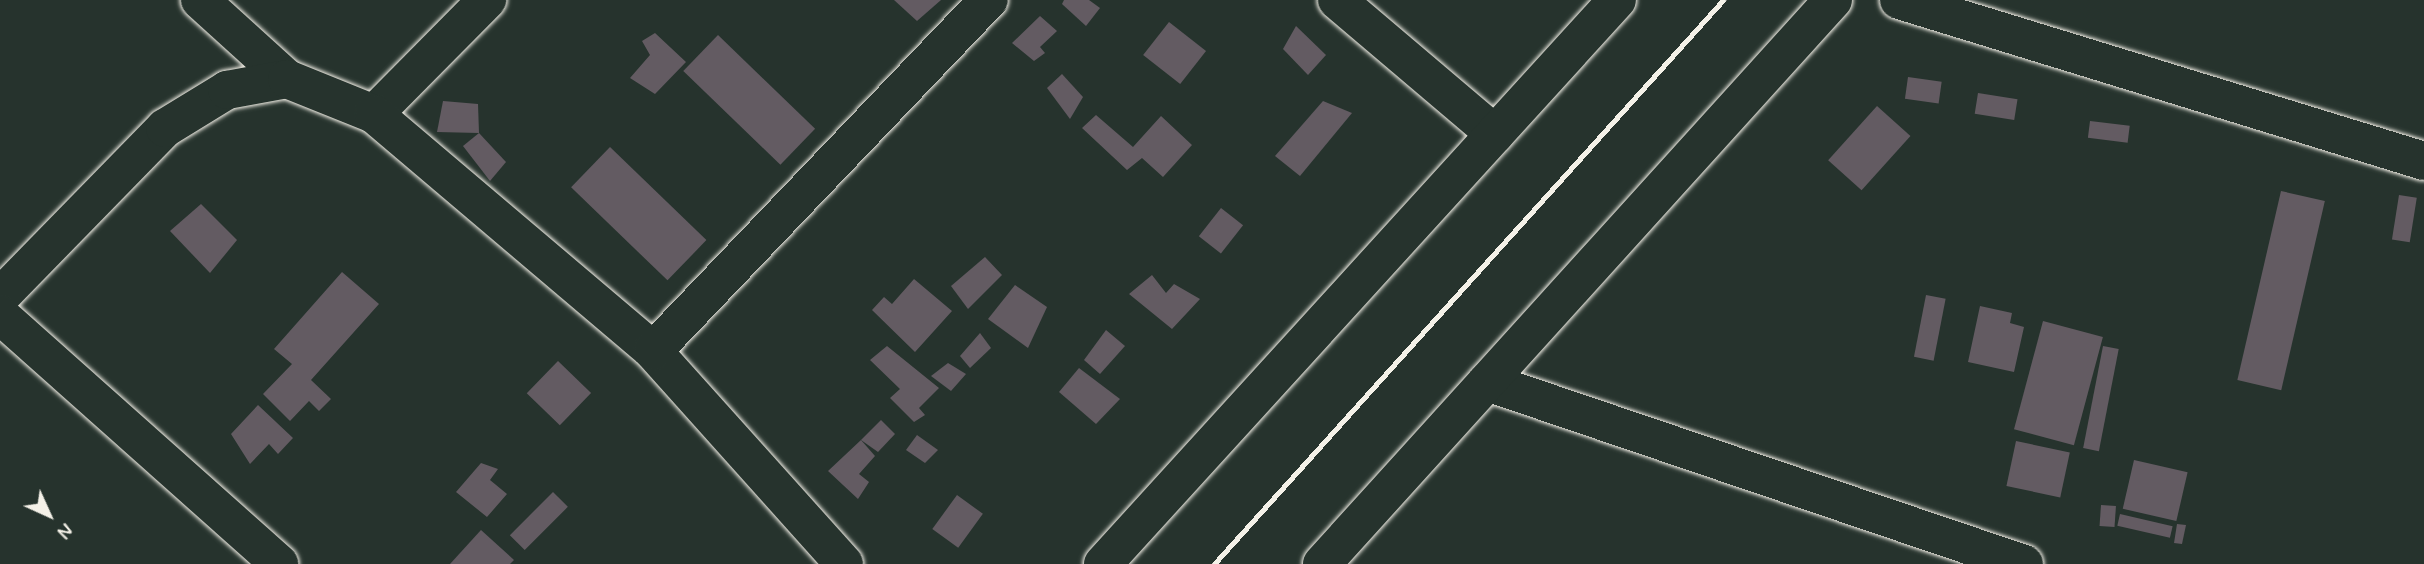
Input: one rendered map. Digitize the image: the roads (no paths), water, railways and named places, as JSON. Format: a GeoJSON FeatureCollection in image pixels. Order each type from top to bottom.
{"type":"FeatureCollection","features":[{"type":"Feature","properties":{"kind":"street"},"geometry":{"type":"LineString","coordinates":[[200,0],[287,79],[374,114],[653,351],[844,564]]}},
{"type":"Feature","properties":{"kind":"street"},"geometry":{"type":"LineString","coordinates":[[374,114],[487,0]]}},
{"type":"Feature","properties":{"kind":"street"},"geometry":{"type":"LineString","coordinates":[[653,351],[989,0]]}},
{"type":"Feature","properties":{"kind":"street"},"geometry":{"type":"LineString","coordinates":[[1337,0],[1495,134]]}},
{"type":"Feature","properties":{"kind":"street"},"geometry":{"type":"LineString","coordinates":[[1103,564],[1617,0]]}},
{"type":"Feature","properties":{"kind":"street"},"geometry":{"type":"LineString","coordinates":[[1322,564],[1832,0]]}},
{"type":"Feature","properties":{"kind":"street"},"geometry":{"type":"LineString","coordinates":[[1899,0],[2424,161]]}},
{"type":"Feature","properties":{"kind":"street"},"geometry":{"type":"LineString","coordinates":[[0,296],[166,128],[227,90],[287,79]]}},
{"type":"Feature","properties":{"kind":"street"},"geometry":{"type":"LineString","coordinates":[[0,315],[279,564]]}},
{"type":"Feature","properties":{"kind":"street"},"geometry":{"type":"LineString","coordinates":[[1487,382],[2024,564]]}},
{"type":"Feature","properties":{"kind":"railway"},"geometry":{"type":"LineString","coordinates":[[1214,564],[1723,0]]}}]}
